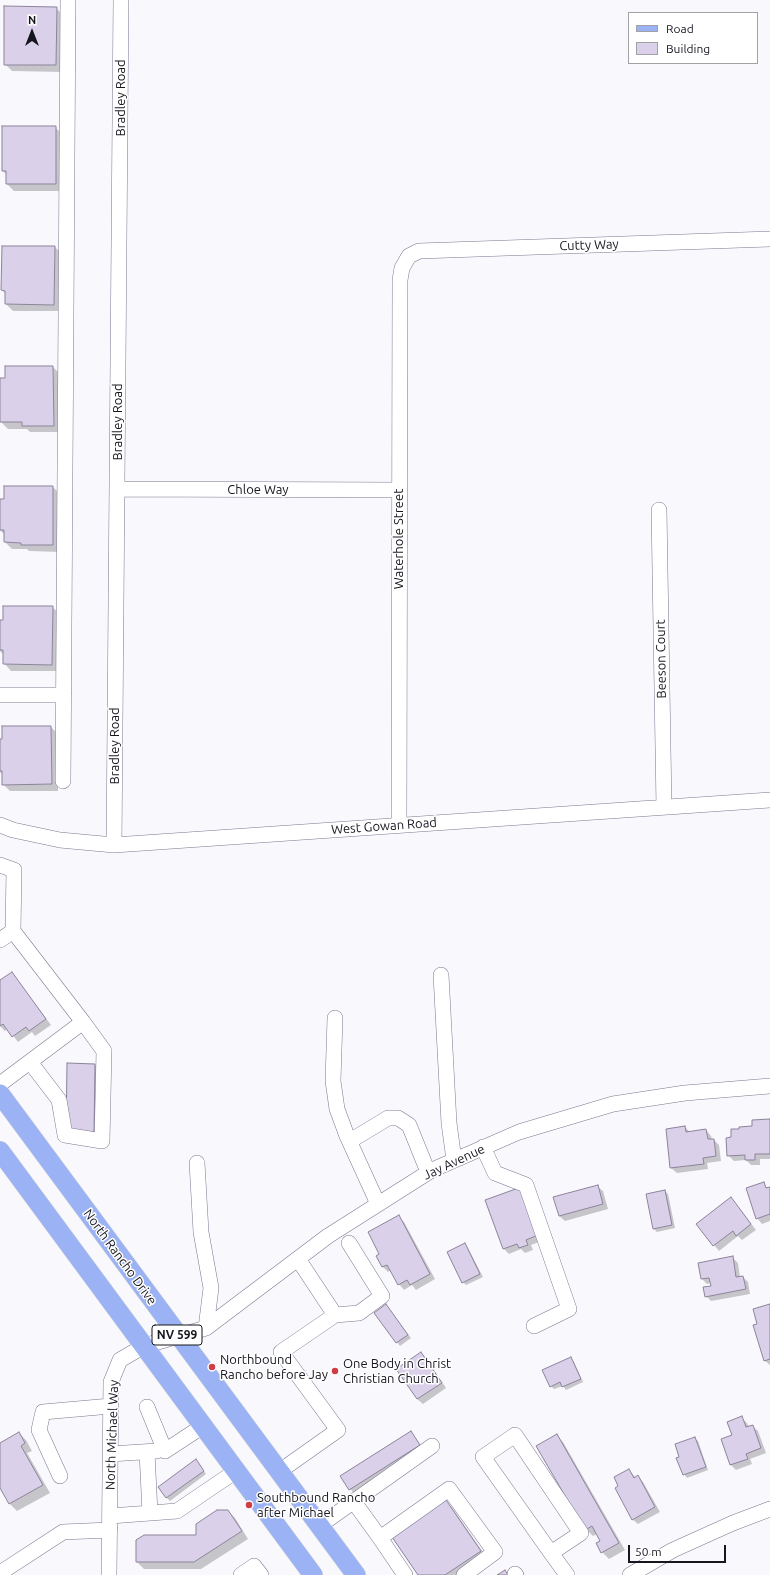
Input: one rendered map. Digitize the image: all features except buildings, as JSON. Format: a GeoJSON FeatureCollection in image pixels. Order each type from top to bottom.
{"type":"FeatureCollection","features":[{"type":"Feature","properties":{"kind":"main road","name":"North Rancho Drive"},"geometry":{"type":"LineString","coordinates":[[0,1094],[356,1575]]}},
{"type":"Feature","properties":{"kind":"main road","name":"NV 599"},"geometry":{"type":"LineString","coordinates":[[0,1151],[313,1575]]}},
{"type":"Feature","properties":{"kind":"street"},"geometry":{"type":"LineString","coordinates":[[64,782],[68,0]]}},
{"type":"Feature","properties":{"kind":"street","name":"Bradley Road"},"geometry":{"type":"LineString","coordinates":[[114,845],[121,0]]}},
{"type":"Feature","properties":{"kind":"street","name":"Cutty Way"},"geometry":{"type":"LineString","coordinates":[[409,256],[419,251],[770,239]]}},
{"type":"Feature","properties":{"kind":"street","name":"Waterhole Street"},"geometry":{"type":"LineString","coordinates":[[400,825],[400,280],[402,268],[409,256]]}},
{"type":"Feature","properties":{"kind":"street","name":"Chloe Way"},"geometry":{"type":"LineString","coordinates":[[117,489],[399,490]]}},
{"type":"Feature","properties":{"kind":"street","name":"Beeson Court"},"geometry":{"type":"LineString","coordinates":[[659,510],[664,807]]}},
{"type":"Feature","properties":{"kind":"street"},"geometry":{"type":"LineString","coordinates":[[0,695],[64,695]]}},
{"type":"Feature","properties":{"kind":"street","name":"West Gowan Road"},"geometry":{"type":"LineString","coordinates":[[0,825],[13,830],[60,840],[114,845],[770,800]]}},
{"type":"Feature","properties":{"kind":"street"},"geometry":{"type":"LineString","coordinates":[[0,865],[14,870],[13,931],[104,1051],[102,1140],[65,1135],[59,1100],[30,1062]]}},
{"type":"Feature","properties":{"kind":"street"},"geometry":{"type":"LineString","coordinates":[[0,940],[13,931]]}},
{"type":"Feature","properties":{"kind":"street"},"geometry":{"type":"LineString","coordinates":[[441,975],[450,1123],[454,1160]]}},
{"type":"Feature","properties":{"kind":"street"},"geometry":{"type":"LineString","coordinates":[[335,1018],[333,1081],[337,1109],[378,1204]]}},
{"type":"Feature","properties":{"kind":"street"},"geometry":{"type":"LineString","coordinates":[[0,1084],[83,1022]]}},
{"type":"Feature","properties":{"kind":"street","name":"Jay Avenue"},"geometry":{"type":"LineString","coordinates":[[178,1336],[206,1328],[328,1236],[428,1172],[483,1147],[519,1132],[613,1104],[685,1093],[770,1086]]}},
{"type":"Feature","properties":{"kind":"street"},"geometry":{"type":"LineString","coordinates":[[350,1141],[388,1118],[398,1118],[409,1125],[428,1172]]}},
{"type":"Feature","properties":{"kind":"street"},"geometry":{"type":"LineString","coordinates":[[483,1147],[495,1173],[526,1185],[569,1309],[534,1326]]}},
{"type":"Feature","properties":{"kind":"street"},"geometry":{"type":"LineString","coordinates":[[197,1163],[201,1232],[210,1288],[206,1328]]}},
{"type":"Feature","properties":{"kind":"street"},"geometry":{"type":"LineString","coordinates":[[280,1471],[338,1430],[281,1352],[335,1315],[359,1313],[382,1296],[349,1243]]}},
{"type":"Feature","properties":{"kind":"street"},"geometry":{"type":"LineString","coordinates":[[298,1259],[335,1315]]}},
{"type":"Feature","properties":{"kind":"street","name":"North Michael Way"},"geometry":{"type":"LineString","coordinates":[[109,1575],[111,1382],[120,1360],[144,1346],[178,1336]]}},
{"type":"Feature","properties":{"kind":"street"},"geometry":{"type":"LineString","coordinates":[[60,1476],[39,1430],[43,1412],[111,1406]]}},
{"type":"Feature","properties":{"kind":"street"},"geometry":{"type":"LineString","coordinates":[[147,1407],[165,1451]]}},
{"type":"Feature","properties":{"kind":"street"},"geometry":{"type":"LineString","coordinates":[[110,1454],[165,1451],[203,1426]]}},
{"type":"Feature","properties":{"kind":"street"},"geometry":{"type":"LineString","coordinates":[[551,1553],[581,1532],[515,1435],[483,1457],[551,1553],[567,1575]]}},
{"type":"Feature","properties":{"kind":"street"},"geometry":{"type":"LineString","coordinates":[[319,1526],[432,1446]]}},
{"type":"Feature","properties":{"kind":"street"},"geometry":{"type":"LineString","coordinates":[[147,1452],[150,1513]]}},
{"type":"Feature","properties":{"kind":"street"},"geometry":{"type":"LineString","coordinates":[[0,1573],[64,1532],[150,1513],[177,1511],[236,1471]]}},
{"type":"Feature","properties":{"kind":"street"},"geometry":{"type":"LineString","coordinates":[[380,1538],[449,1489],[495,1552],[464,1575]]}},
{"type":"Feature","properties":{"kind":"street"},"geometry":{"type":"LineString","coordinates":[[354,1502],[405,1575]]}},
{"type":"Feature","properties":{"kind":"street"},"geometry":{"type":"LineString","coordinates":[[630,1575],[672,1550],[770,1508]]}},
{"type":"Feature","properties":{"kind":"street"},"geometry":{"type":"LineString","coordinates":[[241,1575],[254,1566],[261,1575]]}},
{"type":"Feature","properties":{"kind":"place","name":"Northbound Rancho before Jay"},"geometry":{"type":"Point","coordinates":[212,1367]}},
{"type":"Feature","properties":{"kind":"place","name":"One Body in Christ Christian Church"},"geometry":{"type":"Point","coordinates":[335,1371]}},
{"type":"Feature","properties":{"kind":"place","name":"Southbound Rancho after Michael"},"geometry":{"type":"Point","coordinates":[249,1505]}}]}
